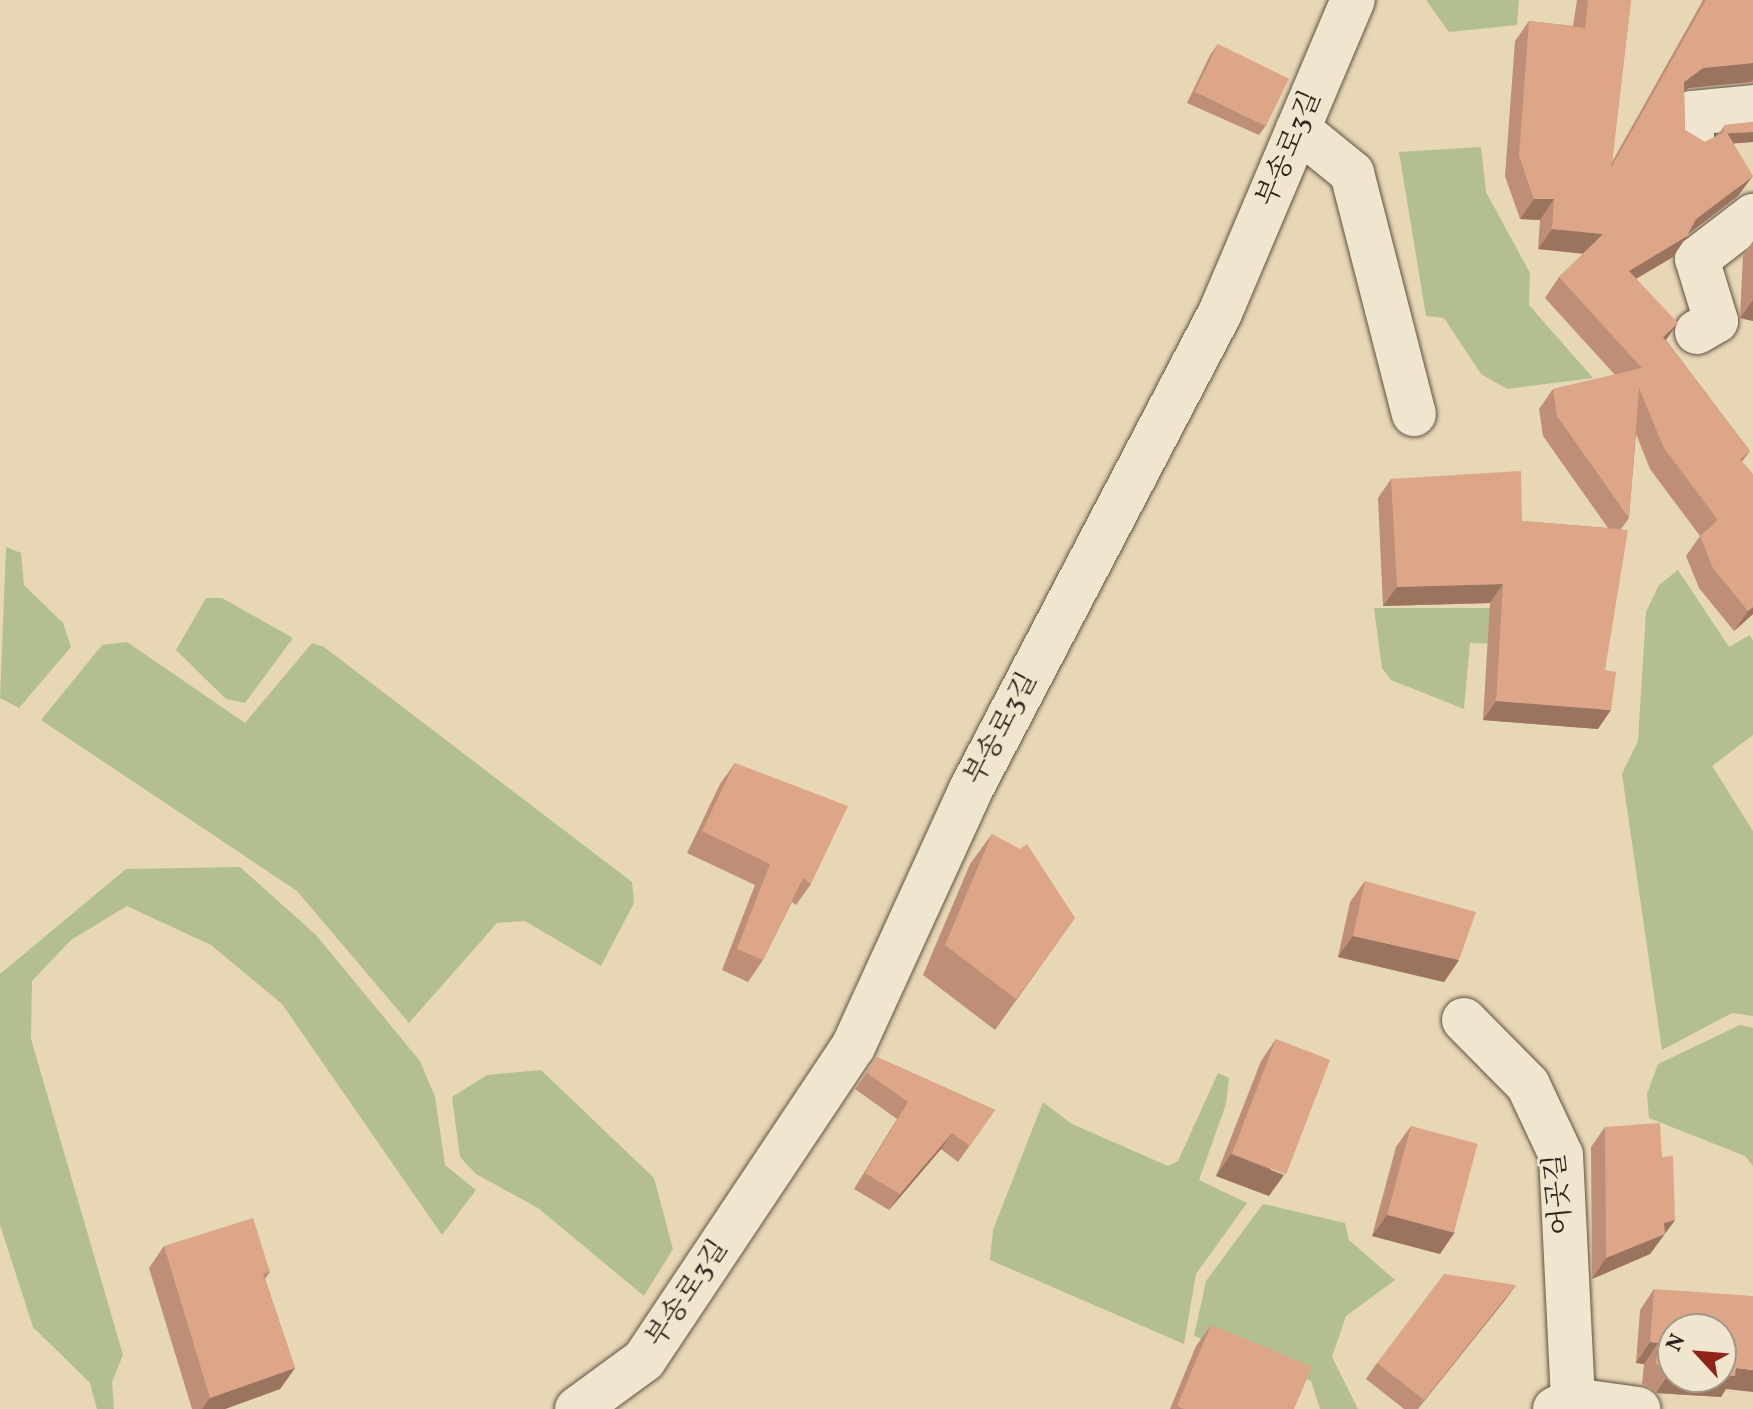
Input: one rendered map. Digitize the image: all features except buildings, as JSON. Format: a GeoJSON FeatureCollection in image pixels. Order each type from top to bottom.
{"type":"FeatureCollection","features":[{"type":"Feature","properties":{"kind":"street","name":"부송로3길"},"geometry":{"type":"LineString","coordinates":[[577,1409],[644,1360],[853,1047],[970,791],[1220,313],[1353,0]]}},
{"type":"Feature","properties":{"kind":"street"},"geometry":{"type":"LineString","coordinates":[[1692,137],[1692,113],[1753,107]]}},
{"type":"Feature","properties":{"kind":"street"},"geometry":{"type":"LineString","coordinates":[[1298,129],[1352,173],[1414,414]]}},
{"type":"Feature","properties":{"kind":"street"},"geometry":{"type":"LineString","coordinates":[[1697,332],[1716,321],[1697,259],[1753,216]]}},
{"type":"Feature","properties":{"kind":"street","name":"어곳길"},"geometry":{"type":"LineString","coordinates":[[1464,1020],[1528,1085],[1561,1155],[1564,1404],[1638,1409]]}},
{"type":"Feature","properties":{"kind":"green space"},"geometry":{"type":"Polygon","coordinates":[[[1426,0],[1519,0],[1517,25],[1449,32],[1426,0]]]}},
{"type":"Feature","properties":{"kind":"green space"},"geometry":{"type":"Polygon","coordinates":[[[1481,147],[1486,192],[1530,273],[1529,305],[1593,378],[1507,389],[1481,374],[1444,318],[1426,316],[1399,152],[1481,147]]]}},
{"type":"Feature","properties":{"kind":"green space"},"geometry":{"type":"Polygon","coordinates":[[[6,547],[21,553],[24,585],[63,623],[71,647],[19,708],[0,698],[6,547]]]}},
{"type":"Feature","properties":{"kind":"green space"},"geometry":{"type":"Polygon","coordinates":[[[1678,570],[1729,647],[1750,635],[1753,641],[1753,735],[1712,766],[1753,831],[1753,1016],[1732,1013],[1662,1050],[1622,774],[1638,741],[1646,612],[1659,585],[1678,570]]]}},
{"type":"Feature","properties":{"kind":"green space"},"geometry":{"type":"Polygon","coordinates":[[[206,598],[222,598],[293,638],[245,703],[226,699],[176,650],[206,598]]]}},
{"type":"Feature","properties":{"kind":"green space"},"geometry":{"type":"Polygon","coordinates":[[[1374,608],[1511,608],[1507,644],[1470,643],[1464,709],[1391,680],[1382,668],[1374,608]]]}},
{"type":"Feature","properties":{"kind":"green space"},"geometry":{"type":"Polygon","coordinates":[[[127,642],[245,723],[312,643],[324,647],[632,882],[634,903],[601,966],[525,921],[497,923],[409,1023],[297,891],[41,720],[102,645],[127,642]]]}},
{"type":"Feature","properties":{"kind":"green space"},"geometry":{"type":"Polygon","coordinates":[[[240,867],[316,935],[420,1061],[435,1097],[445,1165],[476,1190],[442,1235],[282,1004],[211,945],[127,906],[71,940],[32,981],[31,1039],[123,1355],[112,1382],[114,1409],[97,1409],[90,1383],[33,1327],[0,1225],[0,974],[126,869],[240,867]]]}},
{"type":"Feature","properties":{"kind":"green space"},"geometry":{"type":"Polygon","coordinates":[[[1740,1025],[1753,1028],[1753,1166],[1745,1156],[1649,1118],[1647,1094],[1658,1064],[1740,1025]]]}},
{"type":"Feature","properties":{"kind":"green space"},"geometry":{"type":"Polygon","coordinates":[[[541,1070],[654,1178],[673,1249],[644,1296],[538,1208],[476,1174],[460,1157],[452,1097],[487,1075],[541,1070]]]}},
{"type":"Feature","properties":{"kind":"green space"},"geometry":{"type":"Polygon","coordinates":[[[1218,1073],[1229,1078],[1226,1104],[1199,1180],[1247,1203],[1196,1274],[1184,1344],[990,1260],[993,1230],[1043,1102],[1072,1124],[1168,1166],[1178,1161],[1218,1073]]]}},
{"type":"Feature","properties":{"kind":"green space"},"geometry":{"type":"Polygon","coordinates":[[[1263,1204],[1345,1223],[1349,1240],[1395,1280],[1346,1316],[1332,1357],[1358,1409],[1320,1409],[1311,1381],[1194,1336],[1206,1281],[1263,1204]]]}}]}
